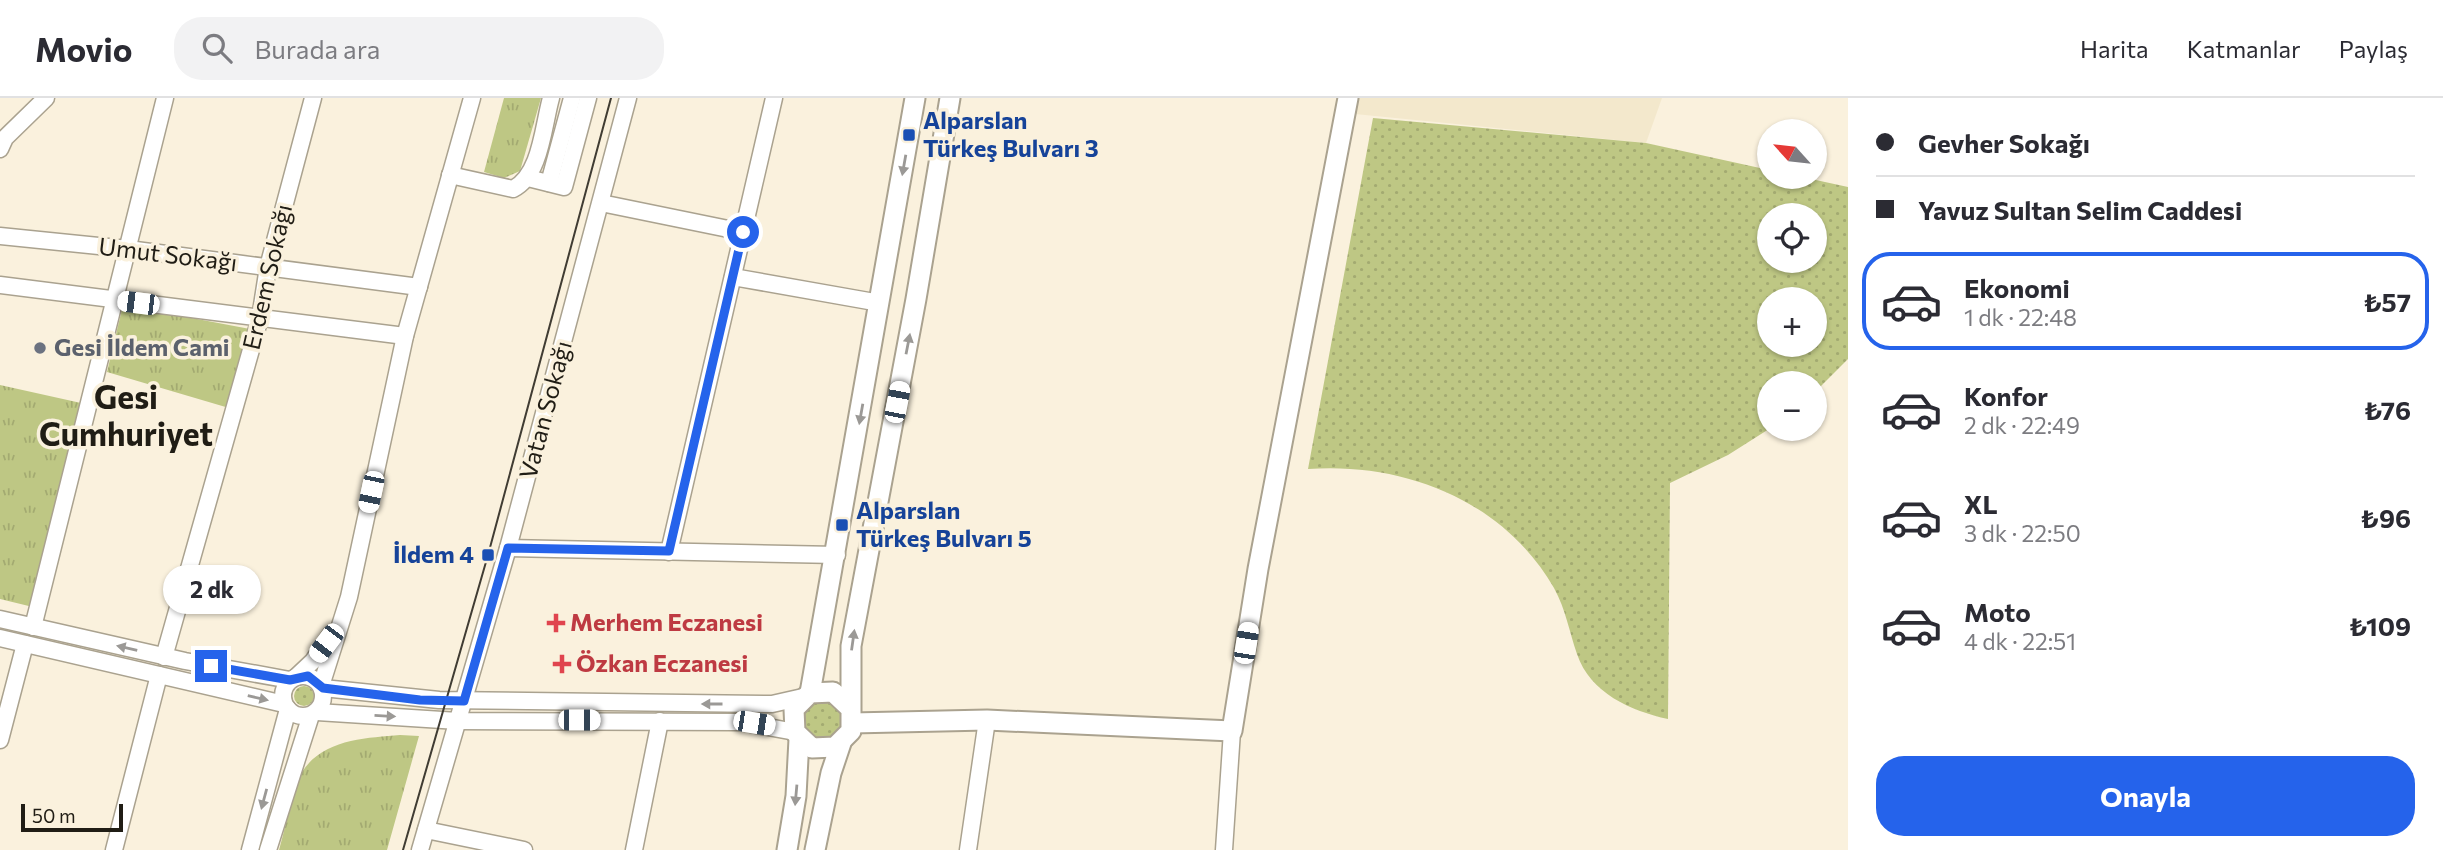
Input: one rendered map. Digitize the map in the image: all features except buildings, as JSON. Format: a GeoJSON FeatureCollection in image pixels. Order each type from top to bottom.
{"type":"FeatureCollection","features":[{"type":"Feature","properties":{"kind":"main road"},"geometry":{"type":"LineString","coordinates":[[788,850],[796,796],[797,736],[793,717],[807,695],[837,555],[915,98]]}},
{"type":"Feature","properties":{"kind":"main road"},"geometry":{"type":"LineString","coordinates":[[815,850],[831,774],[851,715],[851,646],[914,313],[950,98]]}},
{"type":"Feature","properties":{"kind":"main road"},"geometry":{"type":"LineString","coordinates":[[807,695],[833,692],[851,715],[1232,731],[1263,542],[1348,98]]}},
{"type":"Feature","properties":{"kind":"main road"},"geometry":{"type":"LineString","coordinates":[[797,736],[819,750],[841,743]]}},
{"type":"Feature","properties":{"kind":"street"},"geometry":{"type":"LineString","coordinates":[[0,149],[5,138],[46,98]]}},
{"type":"Feature","properties":{"kind":"street"},"geometry":{"type":"LineString","coordinates":[[33,627],[165,98]]}},
{"type":"Feature","properties":{"kind":"street","name":"Erdem Sokağı"},"geometry":{"type":"LineString","coordinates":[[164,657],[260,318],[268,267],[313,98]]}},
{"type":"Feature","properties":{"kind":"street"},"geometry":{"type":"LineString","coordinates":[[268,850],[314,713],[323,701],[322,687],[349,597],[405,336],[472,98]]}},
{"type":"Feature","properties":{"kind":"street"},"geometry":{"type":"LineString","coordinates":[[450,175],[513,189],[528,178],[551,98]]}},
{"type":"Feature","properties":{"kind":"street"},"geometry":{"type":"LineString","coordinates":[[549,183],[572,98]]}},
{"type":"Feature","properties":{"kind":"street"},"geometry":{"type":"LineString","coordinates":[[528,178],[564,187],[588,98]]}},
{"type":"Feature","properties":{"kind":"street","name":"Vatan Sokağı"},"geometry":{"type":"LineString","coordinates":[[420,850],[508,548],[628,98]]}},
{"type":"Feature","properties":{"kind":"street"},"geometry":{"type":"LineString","coordinates":[[669,551],[774,98]]}},
{"type":"Feature","properties":{"kind":"street"},"geometry":{"type":"LineString","coordinates":[[601,203],[743,232]]}},
{"type":"Feature","properties":{"kind":"street","name":"Umut Sokağı"},"geometry":{"type":"LineString","coordinates":[[0,236],[128,249],[419,287]]}},
{"type":"Feature","properties":{"kind":"street"},"geometry":{"type":"LineString","coordinates":[[733,278],[880,303]]}},
{"type":"Feature","properties":{"kind":"street"},"geometry":{"type":"LineString","coordinates":[[0,285],[405,336]]}},
{"type":"Feature","properties":{"kind":"street"},"geometry":{"type":"LineString","coordinates":[[508,548],[837,555]]}},
{"type":"Feature","properties":{"kind":"street"},"geometry":{"type":"LineString","coordinates":[[250,850],[286,707],[283,691],[326,643],[349,597]]}},
{"type":"Feature","properties":{"kind":"street"},"geometry":{"type":"LineString","coordinates":[[0,619],[164,657],[293,679],[308,676],[322,687],[420,700],[772,704],[807,695]]}},
{"type":"Feature","properties":{"kind":"street"},"geometry":{"type":"LineString","coordinates":[[0,638],[159,674],[286,707],[298,716],[314,713],[458,721],[741,722],[797,736]]}},
{"type":"Feature","properties":{"kind":"street"},"geometry":{"type":"LineString","coordinates":[[0,740],[25,644]]}},
{"type":"Feature","properties":{"kind":"street"},"geometry":{"type":"LineString","coordinates":[[114,850],[159,674]]}},
{"type":"Feature","properties":{"kind":"street"},"geometry":{"type":"LineString","coordinates":[[968,850],[987,720]]}},
{"type":"Feature","properties":{"kind":"street"},"geometry":{"type":"LineString","coordinates":[[634,850],[660,721]]}},
{"type":"Feature","properties":{"kind":"street"},"geometry":{"type":"LineString","coordinates":[[1224,850],[1232,731]]}},
{"type":"Feature","properties":{"kind":"street"},"geometry":{"type":"LineString","coordinates":[[426,830],[524,850]]}},
{"type":"Feature","properties":{"kind":"shaded area"},"geometry":{"type":"Polygon","coordinates":[[[1348,98],[1662,98],[1646,143],[1345,113],[1348,98]]]}},
{"type":"Feature","properties":{"kind":"green space"},"geometry":{"type":"Polygon","coordinates":[[[504,98],[541,98],[520,171],[504,178],[484,172],[504,98]]]}},
{"type":"Feature","properties":{"kind":"green space"},"geometry":{"type":"Polygon","coordinates":[[[1373,118],[1646,143],[1757,167],[1757,189],[1827,189],[1827,182],[1848,187],[1848,359],[1827,380],[1827,371],[1757,371],[1757,437],[1728,455],[1670,483],[1668,719],[1626,705],[1602,690],[1591,679],[1577,654],[1554,588],[1533,558],[1508,532],[1480,510],[1449,493],[1415,481],[1380,472],[1308,469],[1373,118]]]}},
{"type":"Feature","properties":{"kind":"green space"},"geometry":{"type":"Polygon","coordinates":[[[123,305],[250,329],[229,408],[107,372],[123,305]]]}},
{"type":"Feature","properties":{"kind":"green space"},"geometry":{"type":"Polygon","coordinates":[[[0,385],[90,405],[37,608],[0,599],[0,385]]]}},
{"type":"Feature","properties":{"kind":"green space"},"geometry":{"type":"Polygon","coordinates":[[[304,686],[311,689],[314,696],[311,703],[304,706],[297,703],[294,696],[297,689],[304,686]]]}},
{"type":"Feature","properties":{"kind":"green space"},"geometry":{"type":"Polygon","coordinates":[[[822,700],[830,701],[836,706],[841,712],[841,728],[836,734],[830,739],[822,740],[814,739],[808,734],[803,728],[802,720],[803,712],[808,706],[814,701],[822,700]]]}},
{"type":"Feature","properties":{"kind":"green space"},"geometry":{"type":"Polygon","coordinates":[[[400,735],[419,736],[387,850],[279,850],[295,788],[302,772],[311,761],[321,753],[346,742],[400,735]]]}},
{"type":"Feature","properties":{"kind":"tram line"},"geometry":{"type":"LineString","coordinates":[[403,850],[488,555],[611,98]]}},
{"type":"Feature","properties":{"kind":"place","name":"Alparslan Türkeş Bulvarı 3"},"geometry":{"type":"Point","coordinates":[909,135]}},
{"type":"Feature","properties":{"kind":"place","name":"Gesi İldem Cami"},"geometry":{"type":"Point","coordinates":[40,348]}},
{"type":"Feature","properties":{"kind":"place","name":"Alparslan Türkeş Bulvarı 5"},"geometry":{"type":"Point","coordinates":[842,525]}},
{"type":"Feature","properties":{"kind":"place","name":"İldem 4"},"geometry":{"type":"Point","coordinates":[488,555]}},
{"type":"Feature","properties":{"kind":"place","name":"Merhem Eczanesi"},"geometry":{"type":"Point","coordinates":[556,623]}},
{"type":"Feature","properties":{"kind":"place","name":"Özkan Eczanesi"},"geometry":{"type":"Point","coordinates":[562,664]}},
{"type":"Feature","properties":{"kind":"district","name":"Gesi Cumhuriyet"},"geometry":{"type":"Point","coordinates":[126,416]}},
{"type":"Feature","properties":{"kind":"route"},"geometry":{"type":"LineString","coordinates":[[211,666],[290,680],[302,675],[308,676],[314,678],[323,688],[420,700],[464,701],[508,548],[669,551],[743,232]]}}]}
